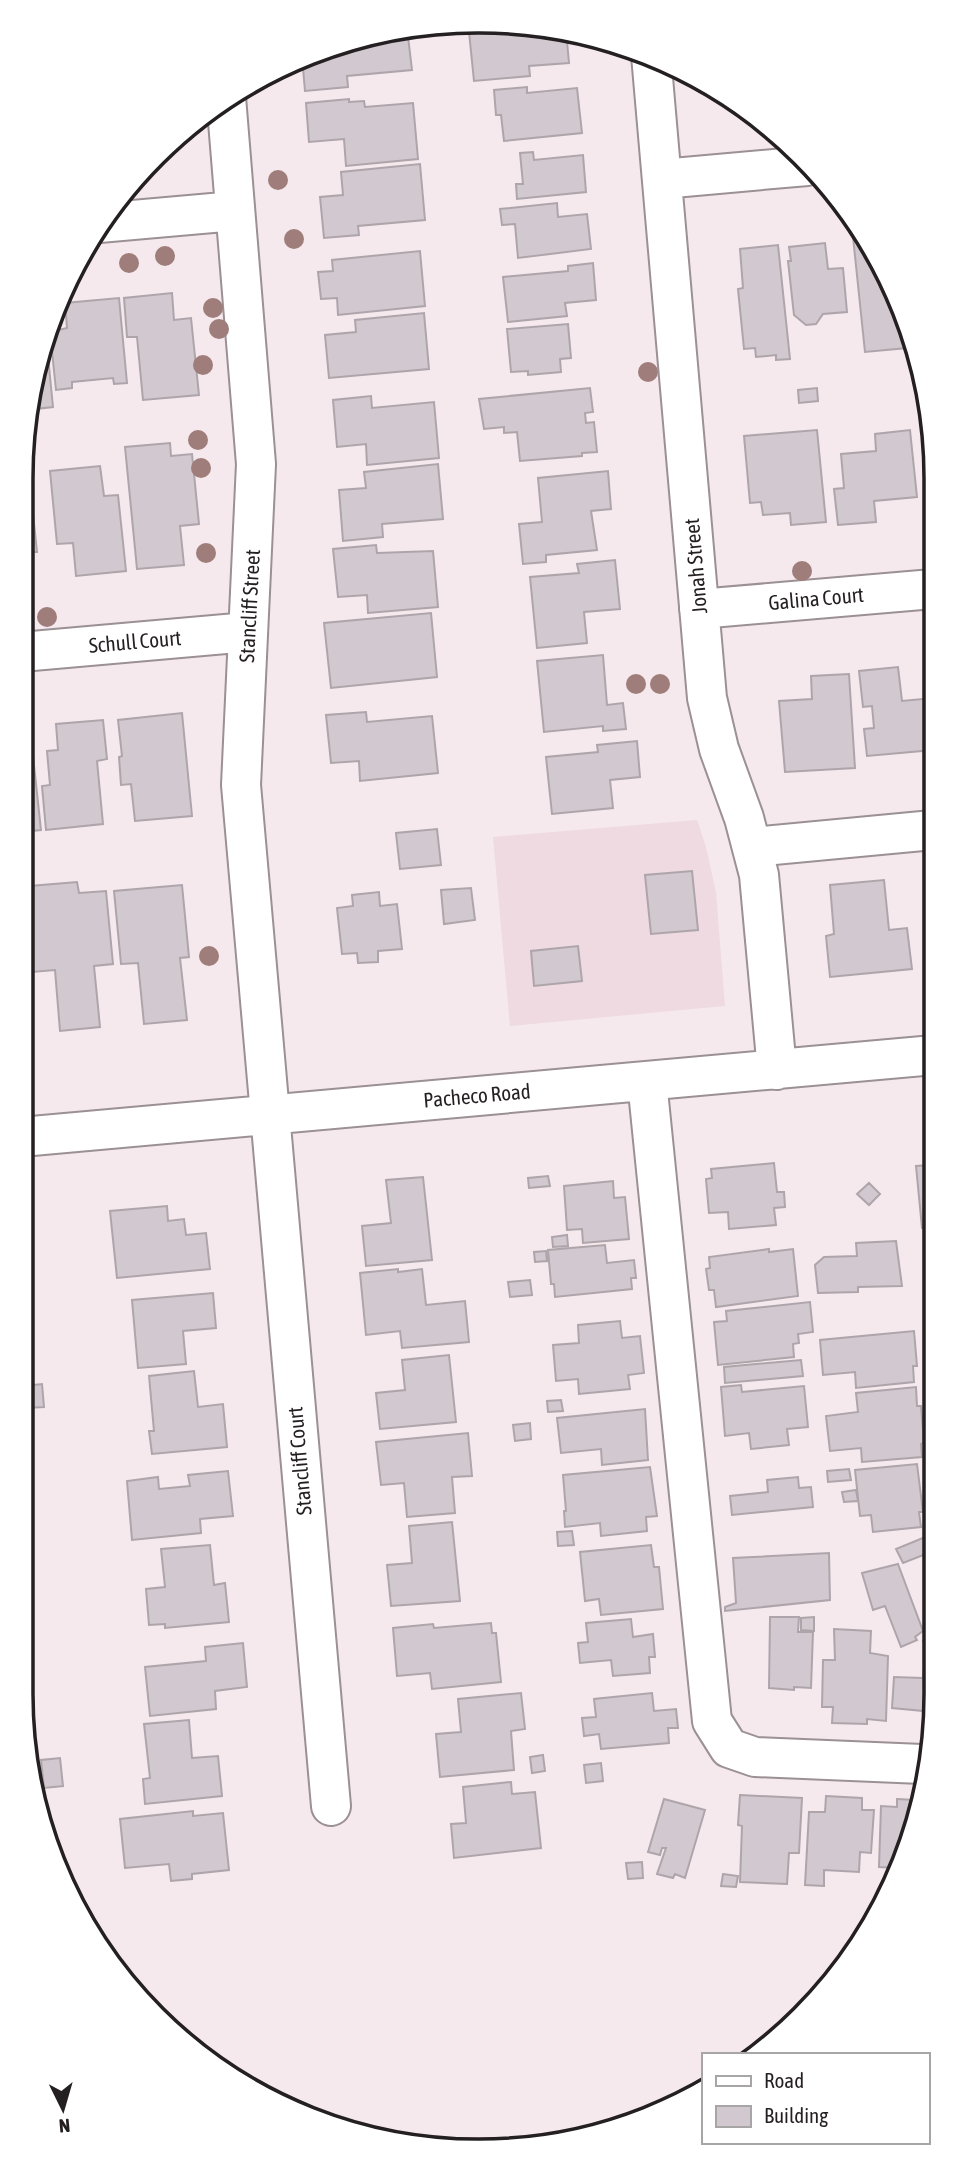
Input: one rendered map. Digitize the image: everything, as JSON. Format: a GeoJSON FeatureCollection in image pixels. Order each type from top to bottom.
{"type":"FeatureCollection","features":[{"type":"Feature","properties":{"kind":"street","name":"Jonah Street"},"geometry":{"type":"LineString","coordinates":[[652,68],[708,698],[719,749],[744,818],[759,875],[777,1070]]}},
{"type":"Feature","properties":{"kind":"street","name":"Stancliff Street"},"geometry":{"type":"LineString","coordinates":[[227,111],[256,464],[241,785],[269,1115]]}},
{"type":"Feature","properties":{"kind":"street"},"geometry":{"type":"LineString","coordinates":[[662,179],[796,167]]}},
{"type":"Feature","properties":{"kind":"street"},"geometry":{"type":"LineString","coordinates":[[115,222],[236,211]]}},
{"type":"Feature","properties":{"kind":"street","name":"Galina Court"},"geometry":{"type":"LineString","coordinates":[[699,609],[924,590]]}},
{"type":"Feature","properties":{"kind":"street","name":"Schull Court"},"geometry":{"type":"LineString","coordinates":[[33,651],[248,632]]}},
{"type":"Feature","properties":{"kind":"street"},"geometry":{"type":"LineString","coordinates":[[751,847],[924,831]]}},
{"type":"Feature","properties":{"kind":"street","name":"Pacheco Road"},"geometry":{"type":"LineString","coordinates":[[33,1136],[924,1056]]}},
{"type":"Feature","properties":{"kind":"street"},"geometry":{"type":"LineString","coordinates":[[648,1081],[712,1721],[729,1748],[755,1757],[918,1764]]}},
{"type":"Feature","properties":{"kind":"street","name":"Stancliff Court"},"geometry":{"type":"LineString","coordinates":[[269,1115],[331,1806]]}},
{"type":"Feature","properties":{"kind":"shaded area"},"geometry":{"type":"Polygon","coordinates":[[[697,820],[716,893],[725,1006],[510,1026],[493,837],[697,820]]]}},
{"type":"Feature","properties":{"kind":"building"},"geometry":{"type":"Polygon","coordinates":[[[469,33],[508,34],[567,42],[569,63],[529,66],[530,76],[474,81],[469,33]]]}},
{"type":"Feature","properties":{"kind":"building"},"geometry":{"type":"Polygon","coordinates":[[[408,39],[412,70],[347,76],[348,87],[305,91],[303,69],[363,48],[408,39]]]}},
{"type":"Feature","properties":{"kind":"building"},"geometry":{"type":"Polygon","coordinates":[[[527,87],[527,93],[577,88],[582,133],[504,141],[501,115],[496,115],[494,90],[527,87]]]}},
{"type":"Feature","properties":{"kind":"building"},"geometry":{"type":"Polygon","coordinates":[[[349,99],[349,102],[364,101],[365,107],[413,103],[418,159],[346,166],[344,139],[309,142],[306,103],[349,99]]]}},
{"type":"Feature","properties":{"kind":"building"},"geometry":{"type":"Polygon","coordinates":[[[533,152],[534,160],[583,155],[586,192],[517,199],[516,184],[523,184],[520,153],[533,152]]]}},
{"type":"Feature","properties":{"kind":"building"},"geometry":{"type":"Polygon","coordinates":[[[420,164],[425,220],[358,226],[359,235],[324,238],[320,197],[343,195],[341,172],[420,164]]]}},
{"type":"Feature","properties":{"kind":"building"},"geometry":{"type":"Polygon","coordinates":[[[557,203],[558,217],[587,214],[591,249],[518,258],[515,224],[502,225],[500,209],[557,203]]]}},
{"type":"Feature","properties":{"kind":"building"},"geometry":{"type":"Polygon","coordinates":[[[853,238],[878,282],[904,348],[865,352],[853,238]]]}},
{"type":"Feature","properties":{"kind":"building"},"geometry":{"type":"Polygon","coordinates":[[[825,243],[828,269],[843,268],[847,312],[823,314],[816,324],[806,325],[794,315],[789,247],[825,243]]]}},
{"type":"Feature","properties":{"kind":"building"},"geometry":{"type":"Polygon","coordinates":[[[778,245],[790,359],[776,360],[776,355],[756,357],[755,348],[744,349],[738,289],[743,288],[740,249],[778,245]]]}},
{"type":"Feature","properties":{"kind":"building"},"geometry":{"type":"Polygon","coordinates":[[[420,251],[425,306],[338,315],[337,298],[321,299],[318,272],[333,271],[332,260],[420,251]]]}},
{"type":"Feature","properties":{"kind":"building"},"geometry":{"type":"Polygon","coordinates":[[[593,263],[596,300],[565,303],[567,316],[508,322],[503,277],[568,271],[568,266],[593,263]]]}},
{"type":"Feature","properties":{"kind":"building"},"geometry":{"type":"Polygon","coordinates":[[[172,293],[174,320],[191,318],[199,395],[143,400],[137,337],[127,337],[124,298],[172,293]]]}},
{"type":"Feature","properties":{"kind":"building"},"geometry":{"type":"Polygon","coordinates":[[[119,298],[127,383],[114,384],[113,378],[72,382],[72,388],[56,390],[52,351],[59,330],[67,328],[66,312],[70,303],[119,298]]]}},
{"type":"Feature","properties":{"kind":"building"},"geometry":{"type":"Polygon","coordinates":[[[424,313],[429,369],[329,378],[325,335],[356,332],[355,320],[424,313]]]}},
{"type":"Feature","properties":{"kind":"building"},"geometry":{"type":"Polygon","coordinates":[[[568,324],[571,358],[560,359],[561,372],[528,375],[528,371],[511,372],[507,329],[568,324]]]}},
{"type":"Feature","properties":{"kind":"building"},"geometry":{"type":"Polygon","coordinates":[[[49,361],[53,407],[39,409],[49,361]]]}},
{"type":"Feature","properties":{"kind":"building"},"geometry":{"type":"Polygon","coordinates":[[[590,388],[593,412],[585,413],[586,423],[594,422],[597,452],[582,453],[582,456],[520,461],[517,432],[504,433],[504,427],[484,429],[479,399],[590,388]]]}},
{"type":"Feature","properties":{"kind":"building"},"geometry":{"type":"Polygon","coordinates":[[[817,388],[818,401],[799,403],[798,390],[817,388]]]}},
{"type":"Feature","properties":{"kind":"building"},"geometry":{"type":"Polygon","coordinates":[[[371,396],[372,408],[434,402],[439,458],[367,465],[366,444],[337,447],[333,400],[371,396]]]}},
{"type":"Feature","properties":{"kind":"building"},"geometry":{"type":"Polygon","coordinates":[[[817,430],[826,522],[791,525],[790,513],[763,515],[761,502],[750,503],[744,436],[817,430]]]}},
{"type":"Feature","properties":{"kind":"building"},"geometry":{"type":"Polygon","coordinates":[[[910,430],[917,497],[874,501],[876,522],[838,525],[834,489],[844,488],[841,454],[876,451],[875,434],[910,430]]]}},
{"type":"Feature","properties":{"kind":"building"},"geometry":{"type":"Polygon","coordinates":[[[170,443],[171,456],[192,454],[199,524],[180,526],[184,565],[137,569],[125,447],[170,443]]]}},
{"type":"Feature","properties":{"kind":"building"},"geometry":{"type":"Polygon","coordinates":[[[438,464],[443,519],[382,524],[383,537],[343,541],[339,490],[366,488],[364,472],[438,464]]]}},
{"type":"Feature","properties":{"kind":"building"},"geometry":{"type":"Polygon","coordinates":[[[100,466],[104,496],[118,495],[126,571],[76,576],[73,543],[57,544],[50,471],[100,466]]]}},
{"type":"Feature","properties":{"kind":"building"},"geometry":{"type":"Polygon","coordinates":[[[608,471],[611,509],[591,511],[597,550],[546,555],[546,562],[523,564],[519,524],[542,522],[538,478],[608,471]]]}},
{"type":"Feature","properties":{"kind":"building"},"geometry":{"type":"Polygon","coordinates":[[[33,514],[37,552],[33,552],[33,514]]]}},
{"type":"Feature","properties":{"kind":"building"},"geometry":{"type":"Polygon","coordinates":[[[376,545],[377,553],[433,551],[438,607],[368,613],[367,595],[338,597],[333,549],[376,545]]]}},
{"type":"Feature","properties":{"kind":"building"},"geometry":{"type":"Polygon","coordinates":[[[615,560],[620,609],[584,612],[587,643],[537,648],[530,577],[579,573],[577,564],[615,560]]]}},
{"type":"Feature","properties":{"kind":"building"},"geometry":{"type":"Polygon","coordinates":[[[431,613],[437,677],[331,688],[324,623],[431,613]]]}},
{"type":"Feature","properties":{"kind":"building"},"geometry":{"type":"Polygon","coordinates":[[[603,655],[607,705],[623,703],[626,729],[603,731],[603,726],[544,732],[537,661],[603,655]]]}},
{"type":"Feature","properties":{"kind":"building"},"geometry":{"type":"Polygon","coordinates":[[[898,667],[902,701],[924,699],[924,751],[867,756],[864,729],[874,728],[872,706],[863,707],[859,671],[898,667]]]}},
{"type":"Feature","properties":{"kind":"building"},"geometry":{"type":"Polygon","coordinates":[[[849,674],[855,768],[785,772],[779,701],[812,699],[811,676],[849,674]]]}},
{"type":"Feature","properties":{"kind":"building"},"geometry":{"type":"Polygon","coordinates":[[[366,712],[367,722],[432,716],[438,773],[360,781],[359,761],[331,763],[326,715],[366,712]]]}},
{"type":"Feature","properties":{"kind":"building"},"geometry":{"type":"Polygon","coordinates":[[[182,713],[192,816],[135,821],[131,784],[121,785],[119,757],[122,756],[118,720],[182,713]]]}},
{"type":"Feature","properties":{"kind":"building"},"geometry":{"type":"Polygon","coordinates":[[[103,720],[107,759],[97,761],[103,824],[46,830],[42,786],[50,785],[47,751],[58,750],[56,724],[103,720]]]}},
{"type":"Feature","properties":{"kind":"building"},"geometry":{"type":"Polygon","coordinates":[[[637,741],[640,777],[610,780],[613,808],[552,814],[546,757],[598,752],[597,745],[637,741]]]}},
{"type":"Feature","properties":{"kind":"building"},"geometry":{"type":"Polygon","coordinates":[[[33,756],[41,830],[33,831],[33,756]]]}},
{"type":"Feature","properties":{"kind":"building"},"geometry":{"type":"Polygon","coordinates":[[[437,829],[441,865],[400,869],[396,833],[437,829]]]}},
{"type":"Feature","properties":{"kind":"building"},"geometry":{"type":"Polygon","coordinates":[[[692,871],[698,930],[651,934],[645,875],[692,871]]]}},
{"type":"Feature","properties":{"kind":"building"},"geometry":{"type":"Polygon","coordinates":[[[884,880],[889,930],[907,928],[912,969],[830,977],[826,936],[834,934],[830,885],[884,880]]]}},
{"type":"Feature","properties":{"kind":"building"},"geometry":{"type":"Polygon","coordinates":[[[77,882],[79,893],[106,891],[113,964],[94,966],[100,1027],[60,1031],[55,970],[33,972],[33,886],[77,882]]]}},
{"type":"Feature","properties":{"kind":"building"},"geometry":{"type":"Polygon","coordinates":[[[182,885],[189,957],[180,958],[187,1020],[144,1024],[138,963],[121,964],[114,891],[182,885]]]}},
{"type":"Feature","properties":{"kind":"building"},"geometry":{"type":"Polygon","coordinates":[[[471,888],[475,920],[444,924],[441,890],[471,888]]]}},
{"type":"Feature","properties":{"kind":"building"},"geometry":{"type":"Polygon","coordinates":[[[379,892],[380,906],[397,904],[402,949],[378,951],[378,962],[358,963],[357,953],[342,954],[337,908],[353,906],[352,895],[379,892]]]}},
{"type":"Feature","properties":{"kind":"building"},"geometry":{"type":"Polygon","coordinates":[[[578,946],[582,981],[534,986],[531,951],[578,946]]]}},
{"type":"Feature","properties":{"kind":"building"},"geometry":{"type":"Polygon","coordinates":[[[774,1163],[777,1192],[784,1192],[785,1207],[774,1208],[776,1225],[729,1229],[728,1212],[709,1213],[706,1179],[712,1178],[711,1169],[774,1163]]]}},
{"type":"Feature","properties":{"kind":"building"},"geometry":{"type":"Polygon","coordinates":[[[924,1165],[924,1228],[922,1228],[916,1166],[924,1165]]]}},
{"type":"Feature","properties":{"kind":"building"},"geometry":{"type":"Polygon","coordinates":[[[548,1176],[550,1186],[529,1188],[528,1178],[548,1176]]]}},
{"type":"Feature","properties":{"kind":"building"},"geometry":{"type":"Polygon","coordinates":[[[423,1177],[432,1260],[366,1266],[362,1226],[391,1223],[386,1180],[423,1177]]]}},
{"type":"Feature","properties":{"kind":"building"},"geometry":{"type":"Polygon","coordinates":[[[613,1181],[614,1198],[625,1197],[629,1239],[583,1243],[582,1229],[567,1230],[564,1186],[613,1181]]]}},
{"type":"Feature","properties":{"kind":"building"},"geometry":{"type":"Polygon","coordinates":[[[869,1183],[880,1194],[869,1205],[857,1194],[869,1183]]]}},
{"type":"Feature","properties":{"kind":"building"},"geometry":{"type":"Polygon","coordinates":[[[167,1206],[168,1221],[184,1219],[186,1235],[206,1233],[210,1269],[117,1278],[110,1211],[167,1206]]]}},
{"type":"Feature","properties":{"kind":"building"},"geometry":{"type":"Polygon","coordinates":[[[567,1235],[568,1246],[553,1247],[552,1237],[567,1235]]]}},
{"type":"Feature","properties":{"kind":"building"},"geometry":{"type":"Polygon","coordinates":[[[896,1241],[902,1286],[858,1287],[858,1292],[818,1293],[815,1265],[824,1257],[857,1256],[856,1243],[896,1241]]]}},
{"type":"Feature","properties":{"kind":"building"},"geometry":{"type":"Polygon","coordinates":[[[605,1245],[607,1263],[634,1260],[636,1278],[631,1278],[632,1289],[555,1297],[548,1250],[605,1245]]]}},
{"type":"Feature","properties":{"kind":"building"},"geometry":{"type":"Polygon","coordinates":[[[769,1249],[769,1252],[793,1249],[798,1296],[716,1307],[714,1290],[709,1290],[706,1269],[710,1268],[709,1257],[769,1249]]]}},
{"type":"Feature","properties":{"kind":"building"},"geometry":{"type":"Polygon","coordinates":[[[546,1251],[547,1261],[535,1262],[534,1252],[546,1251]]]}},
{"type":"Feature","properties":{"kind":"building"},"geometry":{"type":"Polygon","coordinates":[[[398,1269],[398,1272],[422,1269],[426,1305],[465,1301],[469,1342],[402,1348],[400,1331],[366,1335],[360,1273],[398,1269]]]}},
{"type":"Feature","properties":{"kind":"building"},"geometry":{"type":"Polygon","coordinates":[[[530,1280],[532,1295],[510,1297],[508,1282],[530,1280]]]}},
{"type":"Feature","properties":{"kind":"building"},"geometry":{"type":"Polygon","coordinates":[[[213,1293],[216,1328],[183,1331],[186,1364],[138,1368],[132,1300],[213,1293]]]}},
{"type":"Feature","properties":{"kind":"building"},"geometry":{"type":"Polygon","coordinates":[[[810,1302],[813,1332],[798,1334],[799,1343],[793,1344],[794,1357],[718,1365],[714,1322],[727,1321],[726,1311],[810,1302]]]}},
{"type":"Feature","properties":{"kind":"building"},"geometry":{"type":"Polygon","coordinates":[[[620,1321],[622,1338],[640,1336],[644,1373],[628,1375],[630,1389],[579,1394],[578,1379],[556,1381],[553,1345],[579,1343],[578,1325],[620,1321]]]}},
{"type":"Feature","properties":{"kind":"building"},"geometry":{"type":"Polygon","coordinates":[[[914,1331],[917,1366],[913,1366],[914,1382],[856,1388],[855,1372],[823,1375],[820,1340],[914,1331]]]}},
{"type":"Feature","properties":{"kind":"building"},"geometry":{"type":"Polygon","coordinates":[[[449,1355],[456,1422],[380,1429],[376,1393],[405,1390],[402,1360],[449,1355]]]}},
{"type":"Feature","properties":{"kind":"building"},"geometry":{"type":"Polygon","coordinates":[[[801,1360],[803,1376],[725,1383],[724,1367],[801,1360]]]}},
{"type":"Feature","properties":{"kind":"building"},"geometry":{"type":"Polygon","coordinates":[[[194,1371],[198,1407],[223,1404],[227,1447],[152,1454],[149,1431],[154,1431],[149,1376],[194,1371]]]}},
{"type":"Feature","properties":{"kind":"building"},"geometry":{"type":"Polygon","coordinates":[[[42,1384],[44,1407],[33,1408],[33,1385],[42,1384]]]}},
{"type":"Feature","properties":{"kind":"building"},"geometry":{"type":"Polygon","coordinates":[[[741,1385],[742,1392],[804,1386],[808,1427],[787,1429],[789,1445],[751,1449],[749,1433],[725,1436],[721,1387],[741,1385]]]}},
{"type":"Feature","properties":{"kind":"building"},"geometry":{"type":"Polygon","coordinates":[[[916,1387],[917,1406],[921,1406],[924,1443],[921,1444],[922,1457],[862,1462],[861,1448],[830,1451],[826,1416],[858,1412],[856,1393],[916,1387]]]}},
{"type":"Feature","properties":{"kind":"building"},"geometry":{"type":"Polygon","coordinates":[[[561,1400],[563,1411],[548,1412],[547,1401],[561,1400]]]}},
{"type":"Feature","properties":{"kind":"building"},"geometry":{"type":"Polygon","coordinates":[[[645,1409],[648,1460],[602,1465],[601,1449],[561,1453],[557,1418],[645,1409]]]}},
{"type":"Feature","properties":{"kind":"building"},"geometry":{"type":"Polygon","coordinates":[[[530,1423],[531,1439],[515,1441],[513,1425],[530,1423]]]}},
{"type":"Feature","properties":{"kind":"building"},"geometry":{"type":"Polygon","coordinates":[[[468,1433],[472,1476],[452,1477],[455,1513],[407,1517],[404,1483],[381,1485],[376,1442],[468,1433]]]}},
{"type":"Feature","properties":{"kind":"building"},"geometry":{"type":"Polygon","coordinates":[[[917,1464],[923,1512],[919,1512],[921,1527],[873,1532],[871,1515],[860,1516],[855,1470],[917,1464]]]}},
{"type":"Feature","properties":{"kind":"building"},"geometry":{"type":"Polygon","coordinates":[[[650,1467],[657,1516],[646,1517],[647,1531],[601,1536],[600,1523],[565,1527],[563,1475],[650,1467]]]}},
{"type":"Feature","properties":{"kind":"building"},"geometry":{"type":"Polygon","coordinates":[[[849,1469],[851,1480],[828,1482],[827,1471],[849,1469]]]}},
{"type":"Feature","properties":{"kind":"building"},"geometry":{"type":"Polygon","coordinates":[[[228,1471],[233,1516],[200,1519],[201,1533],[132,1540],[127,1481],[158,1477],[159,1489],[190,1486],[188,1475],[228,1471]]]}},
{"type":"Feature","properties":{"kind":"building"},"geometry":{"type":"Polygon","coordinates":[[[798,1477],[799,1488],[811,1487],[813,1507],[732,1515],[730,1496],[768,1492],[767,1480],[798,1477]]]}},
{"type":"Feature","properties":{"kind":"building"},"geometry":{"type":"Polygon","coordinates":[[[856,1490],[858,1501],[844,1502],[842,1492],[856,1490]]]}},
{"type":"Feature","properties":{"kind":"building"},"geometry":{"type":"Polygon","coordinates":[[[452,1522],[460,1601],[391,1606],[387,1565],[412,1563],[409,1526],[452,1522]]]}},
{"type":"Feature","properties":{"kind":"building"},"geometry":{"type":"Polygon","coordinates":[[[572,1531],[574,1545],[558,1546],[557,1532],[572,1531]]]}},
{"type":"Feature","properties":{"kind":"building"},"geometry":{"type":"Polygon","coordinates":[[[924,1538],[924,1555],[903,1563],[896,1549],[924,1538]]]}},
{"type":"Feature","properties":{"kind":"building"},"geometry":{"type":"Polygon","coordinates":[[[210,1545],[214,1585],[225,1583],[229,1622],[165,1628],[165,1624],[149,1625],[146,1589],[165,1587],[161,1549],[210,1545]]]}},
{"type":"Feature","properties":{"kind":"building"},"geometry":{"type":"Polygon","coordinates":[[[651,1545],[654,1567],[659,1567],[663,1609],[601,1615],[599,1599],[585,1601],[580,1552],[651,1545]]]}},
{"type":"Feature","properties":{"kind":"building"},"geometry":{"type":"Polygon","coordinates":[[[829,1553],[830,1600],[725,1611],[725,1607],[736,1603],[733,1558],[829,1553]]]}},
{"type":"Feature","properties":{"kind":"building"},"geometry":{"type":"Polygon","coordinates":[[[898,1564],[923,1631],[915,1637],[917,1640],[901,1647],[885,1606],[873,1610],[862,1573],[898,1564]]]}},
{"type":"Feature","properties":{"kind":"building"},"geometry":{"type":"Polygon","coordinates":[[[770,1617],[799,1617],[798,1632],[813,1632],[811,1688],[769,1688],[770,1617]]]}},
{"type":"Feature","properties":{"kind":"building"},"geometry":{"type":"Polygon","coordinates":[[[814,1617],[814,1631],[801,1630],[801,1618],[814,1617]]]}},
{"type":"Feature","properties":{"kind":"building"},"geometry":{"type":"Polygon","coordinates":[[[631,1619],[633,1637],[653,1634],[655,1657],[649,1657],[650,1673],[613,1676],[611,1660],[580,1663],[578,1643],[588,1642],[586,1623],[631,1619]]]}},
{"type":"Feature","properties":{"kind":"building"},"geometry":{"type":"Polygon","coordinates":[[[491,1623],[492,1633],[496,1633],[501,1682],[432,1689],[430,1673],[397,1676],[393,1628],[491,1623]]]}},
{"type":"Feature","properties":{"kind":"building"},"geometry":{"type":"Polygon","coordinates":[[[834,1629],[871,1631],[870,1653],[888,1656],[886,1721],[867,1719],[867,1724],[832,1723],[833,1707],[822,1707],[823,1660],[835,1660],[834,1629]]]}},
{"type":"Feature","properties":{"kind":"building"},"geometry":{"type":"Polygon","coordinates":[[[243,1643],[247,1687],[215,1691],[216,1709],[150,1716],[145,1667],[206,1661],[205,1647],[243,1643]]]}},
{"type":"Feature","properties":{"kind":"building"},"geometry":{"type":"Polygon","coordinates":[[[924,1668],[923,1723],[923,1711],[892,1708],[894,1677],[923,1678],[924,1668]]]}},
{"type":"Feature","properties":{"kind":"building"},"geometry":{"type":"Polygon","coordinates":[[[521,1693],[525,1729],[511,1731],[514,1770],[440,1777],[436,1734],[461,1732],[458,1699],[521,1693]]]}},
{"type":"Feature","properties":{"kind":"building"},"geometry":{"type":"Polygon","coordinates":[[[652,1693],[654,1711],[676,1709],[678,1728],[668,1728],[669,1743],[601,1749],[599,1734],[584,1736],[582,1718],[596,1717],[594,1699],[652,1693]]]}},
{"type":"Feature","properties":{"kind":"building"},"geometry":{"type":"Polygon","coordinates":[[[189,1720],[192,1758],[218,1756],[222,1796],[145,1804],[143,1779],[150,1778],[144,1724],[189,1720]]]}},
{"type":"Feature","properties":{"kind":"building"},"geometry":{"type":"Polygon","coordinates":[[[543,1755],[545,1771],[532,1773],[530,1757],[543,1755]]]}},
{"type":"Feature","properties":{"kind":"building"},"geometry":{"type":"Polygon","coordinates":[[[60,1758],[63,1786],[44,1788],[41,1760],[60,1758]]]}},
{"type":"Feature","properties":{"kind":"building"},"geometry":{"type":"Polygon","coordinates":[[[601,1763],[603,1781],[586,1783],[584,1765],[601,1763]]]}},
{"type":"Feature","properties":{"kind":"building"},"geometry":{"type":"Polygon","coordinates":[[[511,1782],[512,1794],[535,1792],[541,1848],[454,1858],[451,1824],[466,1823],[463,1787],[511,1782]]]}},
{"type":"Feature","properties":{"kind":"building"},"geometry":{"type":"Polygon","coordinates":[[[740,1795],[802,1798],[799,1853],[789,1853],[787,1884],[740,1882],[740,1795]]]}},
{"type":"Feature","properties":{"kind":"building"},"geometry":{"type":"Polygon","coordinates":[[[826,1796],[862,1798],[862,1810],[874,1810],[871,1853],[860,1852],[859,1872],[824,1870],[824,1886],[805,1885],[809,1812],[825,1812],[826,1796]]]}},
{"type":"Feature","properties":{"kind":"building"},"geometry":{"type":"Polygon","coordinates":[[[664,1799],[705,1810],[685,1878],[675,1874],[673,1878],[657,1874],[666,1848],[662,1848],[660,1855],[648,1852],[664,1799]]]}},
{"type":"Feature","properties":{"kind":"building"},"geometry":{"type":"Polygon","coordinates":[[[897,1799],[911,1800],[888,1868],[879,1867],[881,1806],[897,1807],[897,1799]]]}},
{"type":"Feature","properties":{"kind":"building"},"geometry":{"type":"Polygon","coordinates":[[[193,1811],[193,1816],[223,1813],[229,1870],[192,1874],[192,1879],[171,1881],[169,1864],[125,1868],[120,1819],[193,1811]]]}},
{"type":"Feature","properties":{"kind":"building"},"geometry":{"type":"Polygon","coordinates":[[[642,1862],[643,1878],[628,1879],[626,1863],[642,1862]]]}},
{"type":"Feature","properties":{"kind":"building"},"geometry":{"type":"Polygon","coordinates":[[[723,1874],[738,1876],[736,1887],[721,1886],[723,1874]]]}}]}
